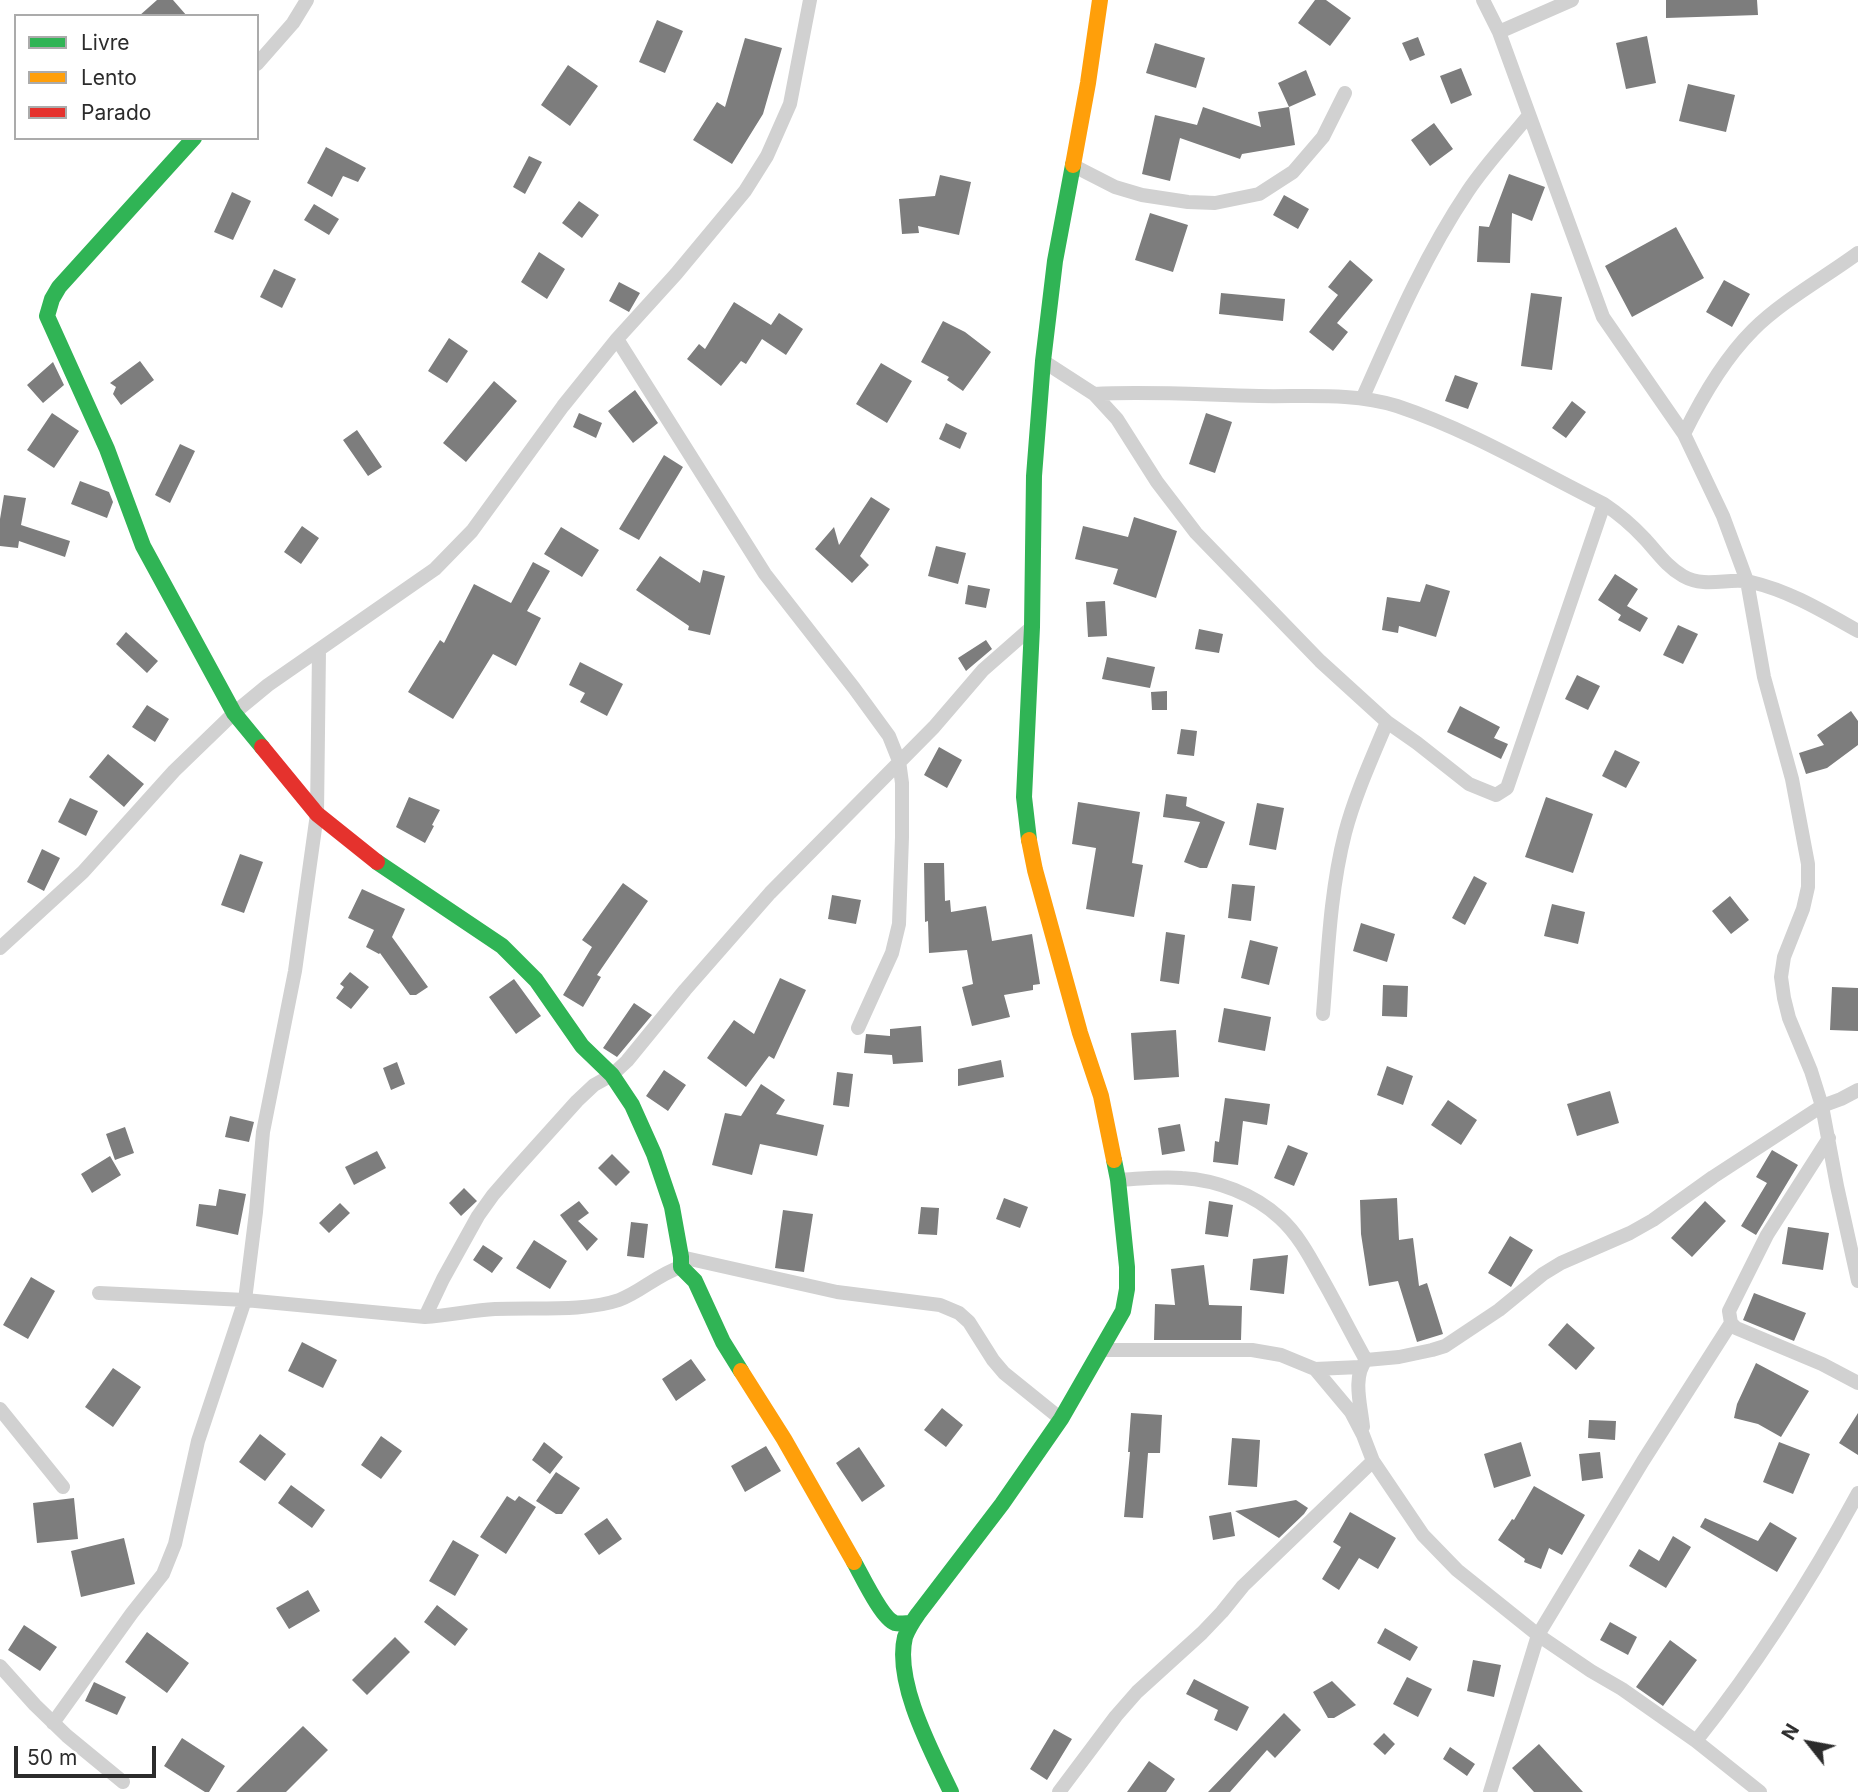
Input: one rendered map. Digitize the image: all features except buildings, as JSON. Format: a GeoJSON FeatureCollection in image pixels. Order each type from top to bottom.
{"type":"FeatureCollection","features":[{"type":"Feature","properties":{"kind":"street"},"geometry":{"type":"LineString","coordinates":[[259,62],[293,23],[307,0]]}},
{"type":"Feature","properties":{"kind":"street"},"geometry":{"type":"LineString","coordinates":[[0,948],[83,872],[174,771],[234,713],[268,685],[435,569],[472,531],[563,406],[745,191],[767,156],[790,104],[810,0]]}},
{"type":"Feature","properties":{"kind":"street"},"geometry":{"type":"LineString","coordinates":[[951,1792],[906,1684],[905,1638],[912,1623],[1002,1504],[1061,1419],[1124,1311],[1127,1289],[1118,1180],[1101,1096],[1080,1033],[1035,870],[1024,797],[1032,627],[1034,476],[1043,360],[1055,261],[1088,83],[1100,0]]}},
{"type":"Feature","properties":{"kind":"street"},"geometry":{"type":"LineString","coordinates":[[1483,0],[1499,32],[1603,317],[1684,434],[1723,516],[1747,581],[1764,677],[1792,779],[1808,864],[1808,887],[1803,909],[1784,957],[1781,977],[1784,998],[1822,1106],[1858,1282]]}},
{"type":"Feature","properties":{"kind":"street"},"geometry":{"type":"LineString","coordinates":[[1499,32],[1572,0]]}},
{"type":"Feature","properties":{"kind":"street"},"geometry":{"type":"LineString","coordinates":[[1072,165],[1115,187],[1142,195],[1215,203],[1259,194],[1293,172],[1308,155],[1323,137],[1345,93]]}},
{"type":"Feature","properties":{"kind":"street"},"geometry":{"type":"LineString","coordinates":[[1363,397],[1398,317],[1432,251],[1469,190],[1529,115]]}},
{"type":"Feature","properties":{"kind":"street"},"geometry":{"type":"LineString","coordinates":[[192,140],[59,287],[47,316],[107,449],[143,546],[234,713],[317,814],[378,863],[502,946],[536,980],[582,1046],[612,1075],[632,1105],[654,1154],[672,1207],[681,1262],[695,1281],[723,1342],[784,1439],[878,1606],[894,1623],[912,1623]]}},
{"type":"Feature","properties":{"kind":"street"},"geometry":{"type":"LineString","coordinates":[[1684,434],[1732,353],[1754,329],[1858,253]]}},
{"type":"Feature","properties":{"kind":"street"},"geometry":{"type":"LineString","coordinates":[[617,339],[765,574],[882,726],[899,761],[902,783],[899,924],[892,953],[858,1028]]}},
{"type":"Feature","properties":{"kind":"street"},"geometry":{"type":"LineString","coordinates":[[1043,360],[1094,394],[1117,419],[1157,482],[1196,533],[1320,660],[1387,722],[1469,784],[1496,795],[1507,788],[1604,504]]}},
{"type":"Feature","properties":{"kind":"street"},"geometry":{"type":"LineString","coordinates":[[1094,394],[1140,392],[1221,396],[1363,397],[1396,406],[1465,434],[1604,504],[1622,516],[1668,566],[1685,578],[1711,583],[1747,581],[1777,589],[1858,631]]}},
{"type":"Feature","properties":{"kind":"street"},"geometry":{"type":"LineString","coordinates":[[425,1317],[460,1248],[493,1195],[577,1101],[628,1061],[685,990],[770,893],[934,727],[983,670],[1032,627]]}},
{"type":"Feature","properties":{"kind":"street"},"geometry":{"type":"LineString","coordinates":[[53,1723],[163,1574],[175,1544],[198,1441],[245,1300],[262,1132],[295,971],[317,814],[319,650]]}},
{"type":"Feature","properties":{"kind":"street"},"geometry":{"type":"LineString","coordinates":[[1323,1014],[1331,907],[1337,870],[1358,793],[1387,722]]}},
{"type":"Feature","properties":{"kind":"street"},"geometry":{"type":"LineString","coordinates":[[1315,1369],[1363,1364],[1445,1346],[1499,1310],[1543,1274],[1653,1220],[1822,1106],[1858,1090]]}},
{"type":"Feature","properties":{"kind":"street"},"geometry":{"type":"LineString","coordinates":[[1829,1139],[1767,1235],[1729,1311],[1731,1322],[1736,1328],[1822,1364],[1858,1383]]}},
{"type":"Feature","properties":{"kind":"street"},"geometry":{"type":"LineString","coordinates":[[1118,1180],[1180,1177],[1209,1181],[1230,1187],[1279,1216],[1307,1251],[1363,1364],[1359,1380],[1363,1435]]}},
{"type":"Feature","properties":{"kind":"street"},"geometry":{"type":"LineString","coordinates":[[99,1293],[245,1300],[425,1317],[447,1316],[495,1309],[596,1306],[621,1299],[681,1262],[837,1292],[940,1306],[959,1314],[969,1322],[1004,1373],[1061,1419]]}},
{"type":"Feature","properties":{"kind":"street"},"geometry":{"type":"LineString","coordinates":[[1490,1792],[1538,1635],[1731,1322]]}},
{"type":"Feature","properties":{"kind":"street"},"geometry":{"type":"LineString","coordinates":[[1100,1350],[1252,1350],[1281,1355],[1315,1369],[1352,1412],[1373,1461],[1423,1535],[1457,1570],[1538,1635],[1696,1741],[1760,1792]]}},
{"type":"Feature","properties":{"kind":"street"},"geometry":{"type":"LineString","coordinates":[[0,1409],[63,1487]]}},
{"type":"Feature","properties":{"kind":"street"},"geometry":{"type":"LineString","coordinates":[[1059,1792],[1137,1692],[1202,1633],[1243,1586],[1373,1461]]}},
{"type":"Feature","properties":{"kind":"street"},"geometry":{"type":"LineString","coordinates":[[1696,1741],[1737,1689],[1758,1657],[1858,1493]]}},
{"type":"Feature","properties":{"kind":"street"},"geometry":{"type":"LineString","coordinates":[[0,1666],[67,1737],[122,1782]]}},
{"type":"Feature","properties":{"kind":"traffic: fast"},"geometry":{"type":"LineString","coordinates":[[192,140],[59,287],[47,316],[107,449],[143,546],[234,713],[262,747]]}},
{"type":"Feature","properties":{"kind":"traffic: fast"},"geometry":{"type":"LineString","coordinates":[[1029,840],[1024,797],[1032,627],[1034,476],[1043,361],[1055,261],[1073,165]]}},
{"type":"Feature","properties":{"kind":"traffic: fast"},"geometry":{"type":"LineString","coordinates":[[377,862],[502,946],[536,980],[582,1046],[612,1075],[632,1105],[654,1154],[672,1207],[681,1267],[695,1281],[723,1342],[741,1371]]}},
{"type":"Feature","properties":{"kind":"traffic: fast"},"geometry":{"type":"LineString","coordinates":[[951,1792],[925,1737],[910,1695],[903,1655],[905,1637],[918,1614],[1002,1504],[1061,1419],[1123,1311],[1127,1267],[1114,1160]]}},
{"type":"Feature","properties":{"kind":"traffic: fast"},"geometry":{"type":"LineString","coordinates":[[854,1562],[878,1605],[890,1620],[912,1623]]}},
{"type":"Feature","properties":{"kind":"traffic: slow"},"geometry":{"type":"LineString","coordinates":[[1073,165],[1100,0]]}},
{"type":"Feature","properties":{"kind":"traffic: slow"},"geometry":{"type":"LineString","coordinates":[[1029,840],[1080,1033],[1101,1096],[1114,1160]]}},
{"type":"Feature","properties":{"kind":"traffic: slow"},"geometry":{"type":"LineString","coordinates":[[741,1371],[784,1439],[854,1562]]}},
{"type":"Feature","properties":{"kind":"traffic: jam"},"geometry":{"type":"LineString","coordinates":[[262,747],[317,814],[377,862]]}}]}
